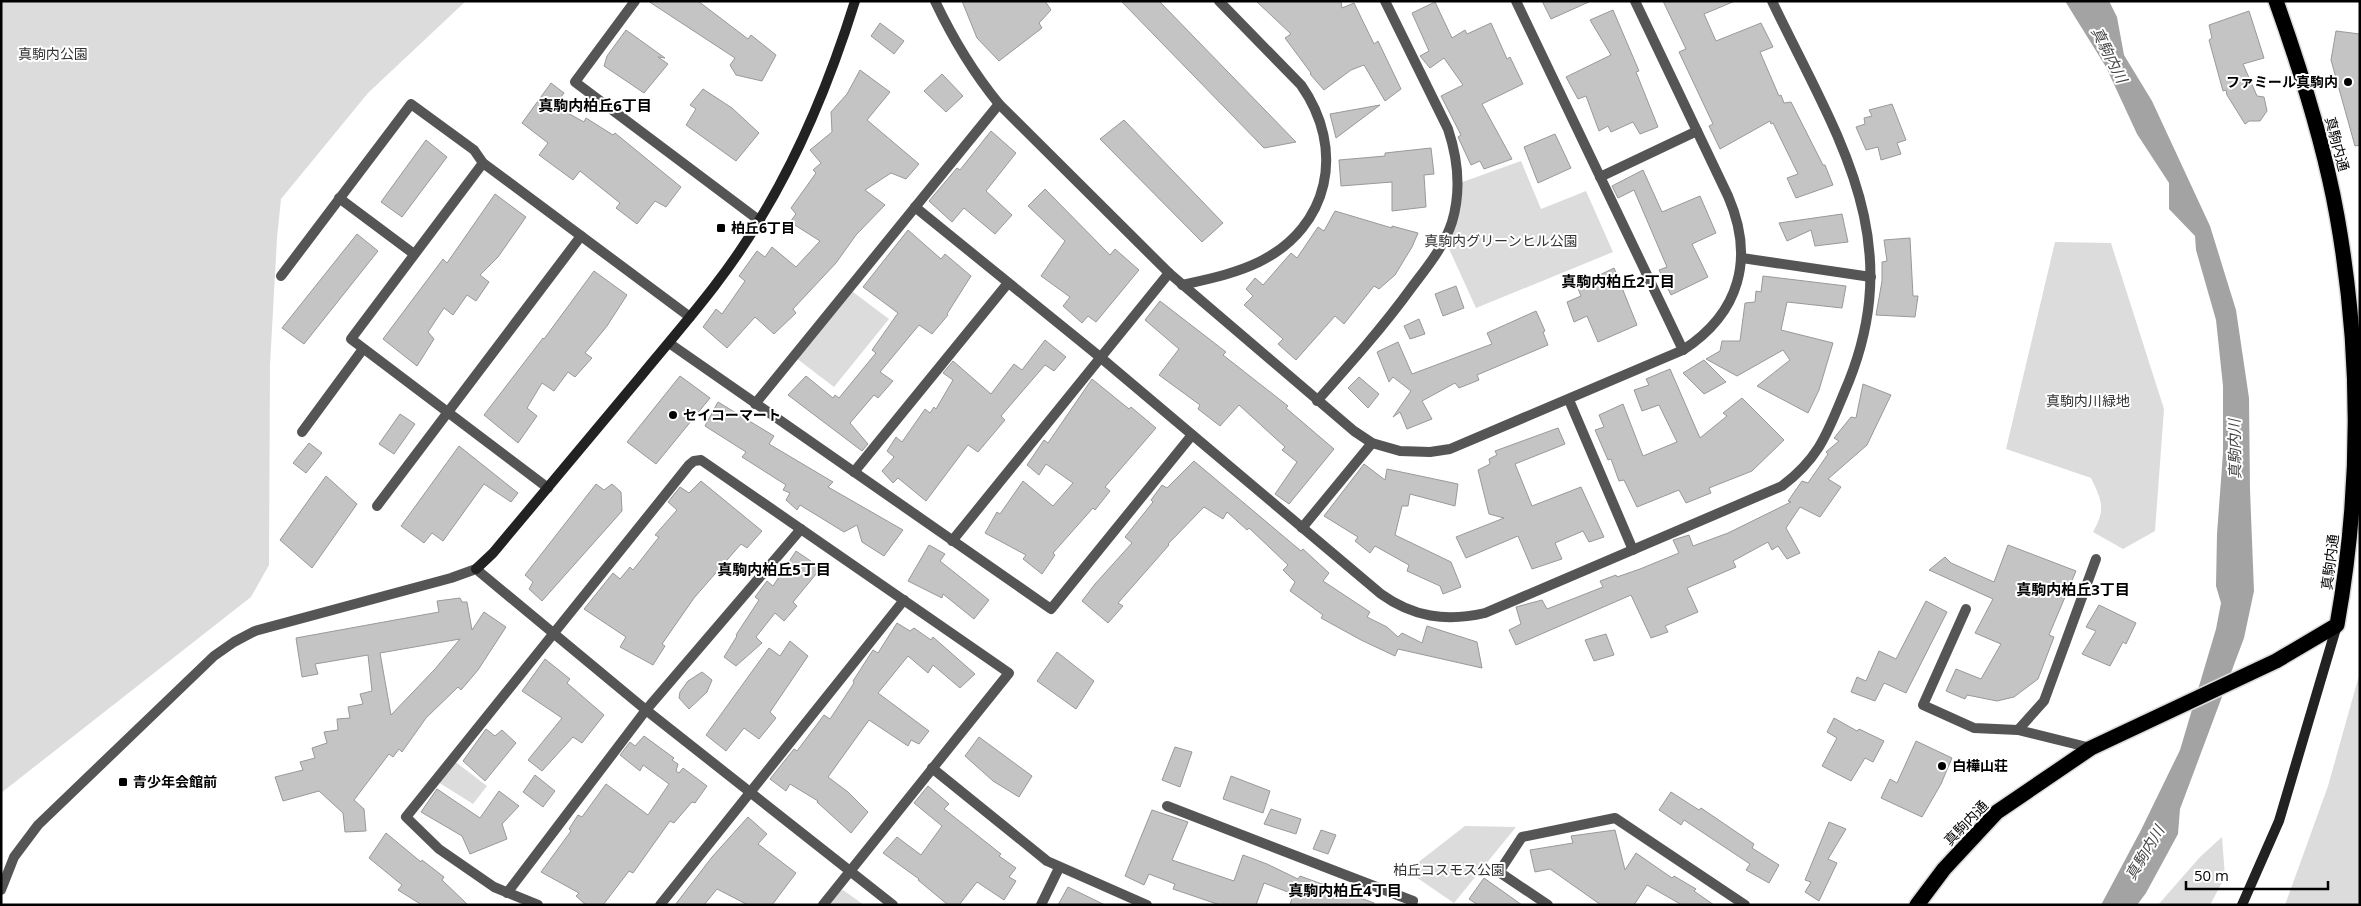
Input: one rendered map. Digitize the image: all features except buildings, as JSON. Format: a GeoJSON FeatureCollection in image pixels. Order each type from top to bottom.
{"type":"FeatureCollection","features":[{"type":"Feature","properties":{"kind":"highway","name":"真駒内通"},"geometry":{"type":"LineString","coordinates":[[1917,905],[1944,869],[1997,812],[2091,748],[2276,661],[2337,626],[2347,574],[2355,478],[2358,362],[2337,214],[2323,152],[2276,1]]}},
{"type":"Feature","properties":{"kind":"street"},"geometry":{"type":"LineString","coordinates":[[636,1],[575,82],[760,220]]}},
{"type":"Feature","properties":{"kind":"street"},"geometry":{"type":"LineString","coordinates":[[1,890],[14,857],[38,825],[214,656],[234,642],[255,631],[451,578],[476,569],[493,553],[723,276],[760,220],[810,126],[835,64],[855,1]]}},
{"type":"Feature","properties":{"kind":"street"},"geometry":{"type":"LineString","coordinates":[[935,1],[961,53],[975,75],[999,104],[1169,273],[1354,431],[1372,443],[1387,448],[1415,452],[1450,449],[1683,350],[1700,339],[1715,325],[1727,307],[1737,284],[1742,258],[1740,231],[1733,209],[1635,1]]}},
{"type":"Feature","properties":{"kind":"street"},"geometry":{"type":"LineString","coordinates":[[1182,285],[1245,269],[1274,253],[1289,242],[1313,213],[1321,196],[1326,176],[1326,139],[1312,101],[1301,85],[1219,1]]}},
{"type":"Feature","properties":{"kind":"street"},"geometry":{"type":"LineString","coordinates":[[1317,401],[1386,322],[1430,264],[1443,244],[1452,222],[1457,197],[1455,151],[1448,129],[1385,1]]}},
{"type":"Feature","properties":{"kind":"street"},"geometry":{"type":"LineString","coordinates":[[1516,1],[1683,350]]}},
{"type":"Feature","properties":{"kind":"street"},"geometry":{"type":"LineString","coordinates":[[915,207],[1100,358],[1395,604],[1411,612],[1448,618],[1485,613],[1776,489],[1808,464],[1824,441],[1858,358],[1867,324],[1871,276],[1868,235],[1856,180],[1772,1]]}},
{"type":"Feature","properties":{"kind":"street"},"geometry":{"type":"LineString","coordinates":[[281,276],[410,104],[474,150],[482,163],[690,317]]}},
{"type":"Feature","properties":{"kind":"street"},"geometry":{"type":"LineString","coordinates":[[755,404],[999,104]]}},
{"type":"Feature","properties":{"kind":"street"},"geometry":{"type":"LineString","coordinates":[[1600,177],[1697,131]]}},
{"type":"Feature","properties":{"kind":"street"},"geometry":{"type":"LineString","coordinates":[[482,163],[351,340],[548,488]]}},
{"type":"Feature","properties":{"kind":"street"},"geometry":{"type":"LineString","coordinates":[[340,198],[414,254]]}},
{"type":"Feature","properties":{"kind":"street"},"geometry":{"type":"LineString","coordinates":[[377,506],[581,236]]}},
{"type":"Feature","properties":{"kind":"street"},"geometry":{"type":"LineString","coordinates":[[1742,258],[1871,276]]}},
{"type":"Feature","properties":{"kind":"street"},"geometry":{"type":"LineString","coordinates":[[952,541],[1169,273]]}},
{"type":"Feature","properties":{"kind":"street"},"geometry":{"type":"LineString","coordinates":[[854,472],[1008,282]]}},
{"type":"Feature","properties":{"kind":"street"},"geometry":{"type":"LineString","coordinates":[[669,343],[1051,609],[1192,435]]}},
{"type":"Feature","properties":{"kind":"street"},"geometry":{"type":"LineString","coordinates":[[302,432],[363,349]]}},
{"type":"Feature","properties":{"kind":"street"},"geometry":{"type":"LineString","coordinates":[[1569,400],[1633,550]]}},
{"type":"Feature","properties":{"kind":"street"},"geometry":{"type":"LineString","coordinates":[[1302,528],[1372,443]]}},
{"type":"Feature","properties":{"kind":"street"},"geometry":{"type":"LineString","coordinates":[[538,905],[494,887],[439,849],[406,817],[694,461],[701,460],[1009,673],[823,905]]}},
{"type":"Feature","properties":{"kind":"street"},"geometry":{"type":"LineString","coordinates":[[507,893],[646,710],[801,529]]}},
{"type":"Feature","properties":{"kind":"street"},"geometry":{"type":"LineString","coordinates":[[2018,730],[2044,701],[2096,559]]}},
{"type":"Feature","properties":{"kind":"street"},"geometry":{"type":"LineString","coordinates":[[476,569],[646,710],[752,791],[893,905]]}},
{"type":"Feature","properties":{"kind":"street"},"geometry":{"type":"LineString","coordinates":[[660,905],[904,600]]}},
{"type":"Feature","properties":{"kind":"street"},"geometry":{"type":"LineString","coordinates":[[1966,609],[1923,706],[1974,728],[2018,730],[2091,748]]}},
{"type":"Feature","properties":{"kind":"street"},"geometry":{"type":"LineString","coordinates":[[2242,905],[2279,821],[2337,626]]}},
{"type":"Feature","properties":{"kind":"street"},"geometry":{"type":"LineString","coordinates":[[932,768],[1047,861],[1059,868],[1147,905]]}},
{"type":"Feature","properties":{"kind":"street"},"geometry":{"type":"LineString","coordinates":[[1167,806],[1413,901],[1412,905]]}},
{"type":"Feature","properties":{"kind":"street"},"geometry":{"type":"LineString","coordinates":[[1548,905],[1498,872],[1522,837],[1615,818],[1745,905]]}},
{"type":"Feature","properties":{"kind":"street"},"geometry":{"type":"LineString","coordinates":[[1041,905],[1059,868]]}},
{"type":"Feature","properties":{"kind":"green space","name":"真駒内公園"},"geometry":{"type":"Polygon","coordinates":[[[1,1],[466,1],[368,93],[281,199],[270,365],[269,565],[251,597],[1,793],[1,1]]]}},
{"type":"Feature","properties":{"kind":"green space","name":"真駒内グリーンヒル公園"},"geometry":{"type":"Polygon","coordinates":[[[1521,161],[1541,209],[1586,191],[1613,252],[1476,308],[1445,240],[1457,184],[1521,161]]]}},
{"type":"Feature","properties":{"kind":"green space","name":"真駒内川緑地"},"geometry":{"type":"Polygon","coordinates":[[[2055,242],[2111,243],[2164,409],[2155,531],[2123,549],[2093,532],[2100,517],[2101,505],[2091,478],[2006,449],[2055,242]]]}},
{"type":"Feature","properties":{"kind":"green space"},"geometry":{"type":"Polygon","coordinates":[[[849,289],[889,319],[834,387],[796,358],[849,289]]]}},
{"type":"Feature","properties":{"kind":"green space"},"geometry":{"type":"Polygon","coordinates":[[[2360,672],[2360,905],[2285,905],[2328,786],[2360,672]]]}},
{"type":"Feature","properties":{"kind":"green space"},"geometry":{"type":"Polygon","coordinates":[[[453,760],[487,786],[473,804],[438,782],[453,760]]]}},
{"type":"Feature","properties":{"kind":"green space","name":"柏丘コスモス公園"},"geometry":{"type":"Polygon","coordinates":[[[1465,826],[1516,827],[1454,903],[1407,871],[1465,826]]]}},
{"type":"Feature","properties":{"kind":"green space"},"geometry":{"type":"Polygon","coordinates":[[[2222,837],[2225,877],[2210,905],[2158,905],[2200,857],[2222,837]]]}},
{"type":"Feature","properties":{"kind":"green space"},"geometry":{"type":"Polygon","coordinates":[[[843,890],[864,905],[825,905],[835,893],[843,890]]]}},
{"type":"Feature","properties":{"kind":"water","name":"真駒内川"},"geometry":{"type":"Polygon","coordinates":[[[2065,1],[2109,1],[2117,17],[2124,55],[2152,101],[2210,226],[2236,310],[2249,398],[2254,591],[2244,638],[2180,809],[2178,834],[2146,893],[2137,905],[2101,905],[2141,830],[2180,750],[2216,629],[2221,603],[2216,586],[2217,534],[2223,453],[2223,386],[2216,320],[2196,250],[2195,236],[2169,209],[2169,183],[2137,134],[2106,67],[2065,1]]]}},
{"type":"Feature","properties":{"kind":"place","name":"ファミール真駒内"},"geometry":{"type":"Point","coordinates":[2348,82]}},
{"type":"Feature","properties":{"kind":"place","name":"柏丘6丁目"},"geometry":{"type":"Point","coordinates":[721,228]}},
{"type":"Feature","properties":{"kind":"place","name":"セイコーマート"},"geometry":{"type":"Point","coordinates":[673,415]}},
{"type":"Feature","properties":{"kind":"place","name":"白樺山荘"},"geometry":{"type":"Point","coordinates":[1942,766]}},
{"type":"Feature","properties":{"kind":"place","name":"青少年会館前"},"geometry":{"type":"Point","coordinates":[123,782]}},
{"type":"Feature","properties":{"kind":"district","name":"真駒内柏丘6丁目"},"geometry":{"type":"Point","coordinates":[595,106]}},
{"type":"Feature","properties":{"kind":"district","name":"真駒内柏丘2丁目"},"geometry":{"type":"Point","coordinates":[1618,282]}},
{"type":"Feature","properties":{"kind":"district","name":"真駒内柏丘5丁目"},"geometry":{"type":"Point","coordinates":[774,570]}},
{"type":"Feature","properties":{"kind":"district","name":"真駒内柏丘3丁目"},"geometry":{"type":"Point","coordinates":[2073,590]}},
{"type":"Feature","properties":{"kind":"district","name":"真駒内柏丘4丁目"},"geometry":{"type":"Point","coordinates":[1345,891]}}]}
